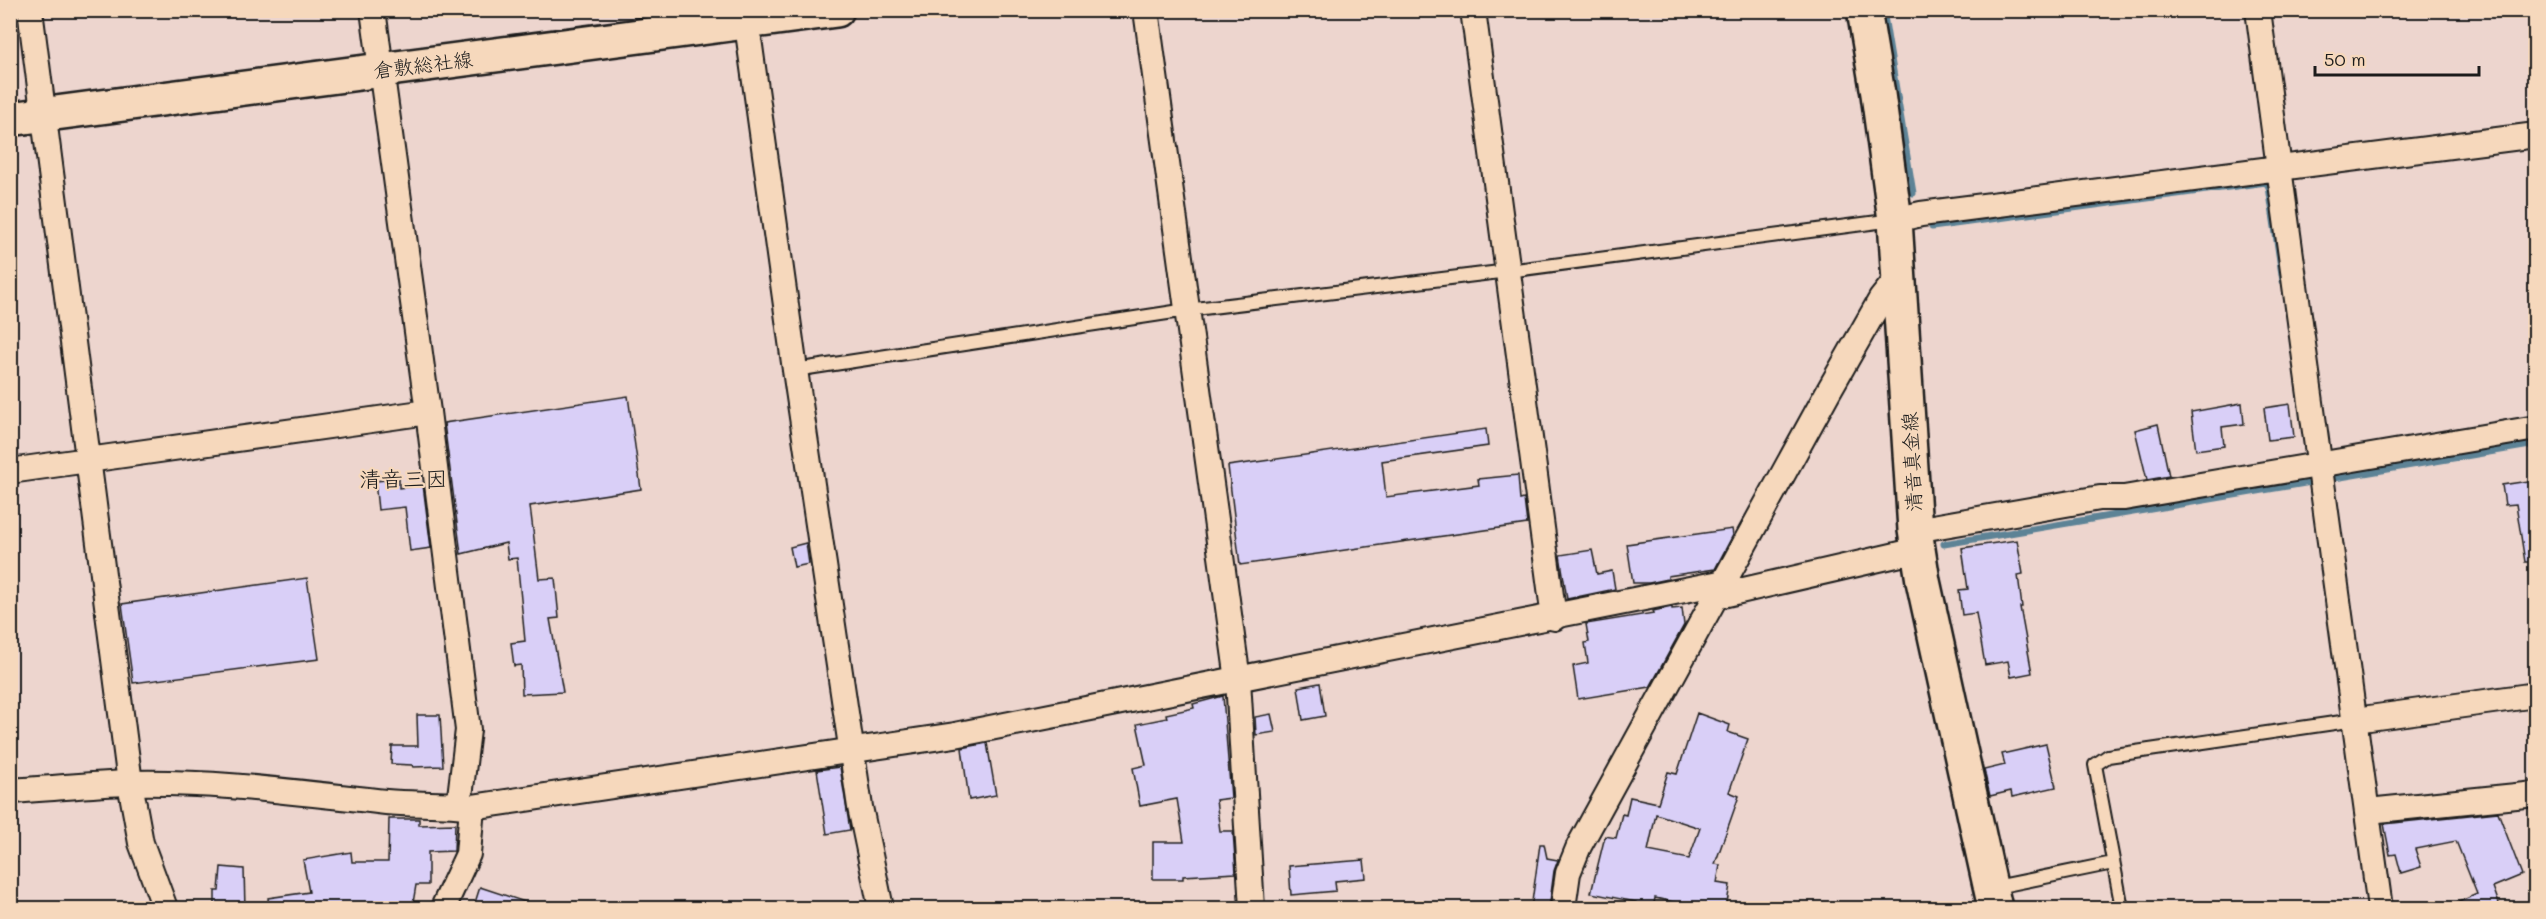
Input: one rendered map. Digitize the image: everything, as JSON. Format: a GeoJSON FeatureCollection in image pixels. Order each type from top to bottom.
{"type":"FeatureCollection","features":[{"type":"Feature","properties":{"kind":"main road","name":"倉敷総社線"},"geometry":{"type":"LineString","coordinates":[[10,119],[382,70],[745,16],[837,10]]}},
{"type":"Feature","properties":{"kind":"main road","name":"清音真金線"},"geometry":{"type":"LineString","coordinates":[[1864,10],[1895,220],[1917,540],[1923,581],[1993,898]]}},
{"type":"Feature","properties":{"kind":"street"},"geometry":{"type":"LineString","coordinates":[[30,10],[130,783],[141,843],[165,909]]}},
{"type":"Feature","properties":{"kind":"street"},"geometry":{"type":"LineString","coordinates":[[374,10],[468,730],[466,806],[468,854],[443,909]]}},
{"type":"Feature","properties":{"kind":"street"},"geometry":{"type":"LineString","coordinates":[[1146,10],[1238,680],[1252,909]]}},
{"type":"Feature","properties":{"kind":"street"},"geometry":{"type":"LineString","coordinates":[[1473,10],[1554,618]]}},
{"type":"Feature","properties":{"kind":"street"},"geometry":{"type":"LineString","coordinates":[[2258,10],[2380,909]]}},
{"type":"Feature","properties":{"kind":"street"},"geometry":{"type":"LineString","coordinates":[[745,16],[860,807],[881,909]]}},
{"type":"Feature","properties":{"kind":"street"},"geometry":{"type":"LineString","coordinates":[[1895,220],[1921,214],[2535,135]]}},
{"type":"Feature","properties":{"kind":"street"},"geometry":{"type":"LineString","coordinates":[[1563,909],[1568,873],[1579,846],[1839,371],[1881,299],[1900,275]]}},
{"type":"Feature","properties":{"kind":"street"},"geometry":{"type":"LineString","coordinates":[[10,471],[428,412]]}},
{"type":"Feature","properties":{"kind":"street"},"geometry":{"type":"LineString","coordinates":[[10,791],[130,783],[178,784],[297,792],[406,804],[466,806],[956,735],[1554,618],[1721,589],[1917,540],[1988,516],[2100,498],[2124,498],[2322,475],[2535,428]]}},
{"type":"Feature","properties":{"kind":"street"},"geometry":{"type":"LineString","coordinates":[[2355,720],[2535,695]]}},
{"type":"Feature","properties":{"kind":"street"},"geometry":{"type":"LineString","coordinates":[[2368,811],[2535,794]]}},
{"type":"Feature","properties":{"kind":"lane"},"geometry":{"type":"LineString","coordinates":[[795,370],[1187,310],[1895,220]]}},
{"type":"Feature","properties":{"kind":"lane"},"geometry":{"type":"LineString","coordinates":[[2122,909],[2095,765],[2108,756],[2355,720]]}},
{"type":"Feature","properties":{"kind":"lane"},"geometry":{"type":"LineString","coordinates":[[1993,898],[2113,863]]}},
{"type":"Feature","properties":{"kind":"building"},"geometry":{"type":"Polygon","coordinates":[[[628,396],[641,489],[530,506],[539,579],[555,578],[559,618],[550,619],[563,692],[522,694],[521,665],[514,666],[511,643],[525,641],[517,558],[508,559],[506,543],[461,554],[444,423],[628,396]]]}},
{"type":"Feature","properties":{"kind":"building"},"geometry":{"type":"Polygon","coordinates":[[[2242,403],[2244,424],[2222,427],[2224,446],[2196,450],[2191,412],[2242,403]]]}},
{"type":"Feature","properties":{"kind":"building"},"geometry":{"type":"Polygon","coordinates":[[[2290,404],[2294,437],[2268,440],[2264,408],[2290,404]]]}},
{"type":"Feature","properties":{"kind":"building"},"geometry":{"type":"Polygon","coordinates":[[[2158,424],[2169,476],[2147,480],[2135,430],[2158,424]]]}},
{"type":"Feature","properties":{"kind":"building"},"geometry":{"type":"Polygon","coordinates":[[[1486,429],[1488,446],[1382,461],[1386,497],[1479,485],[1478,479],[1518,475],[1520,500],[1524,499],[1527,524],[1240,565],[1228,466],[1486,429]]]}},
{"type":"Feature","properties":{"kind":"building"},"geometry":{"type":"Polygon","coordinates":[[[399,479],[399,488],[423,485],[431,548],[410,551],[405,507],[378,510],[375,481],[399,479]]]}},
{"type":"Feature","properties":{"kind":"building"},"geometry":{"type":"Polygon","coordinates":[[[2535,480],[2535,562],[2525,562],[2516,504],[2505,505],[2502,485],[2535,480]]]}},
{"type":"Feature","properties":{"kind":"building"},"geometry":{"type":"Polygon","coordinates":[[[1732,529],[1733,535],[1715,569],[1668,576],[1668,579],[1649,583],[1633,583],[1627,544],[1732,529]]]}},
{"type":"Feature","properties":{"kind":"building"},"geometry":{"type":"Polygon","coordinates":[[[2017,540],[2023,574],[2018,575],[2022,607],[2020,607],[2032,673],[2011,677],[2008,661],[1985,665],[1976,613],[1962,615],[1959,590],[1968,589],[1962,548],[2017,540]]]}},
{"type":"Feature","properties":{"kind":"building"},"geometry":{"type":"Polygon","coordinates":[[[806,543],[809,564],[794,567],[790,547],[806,543]]]}},
{"type":"Feature","properties":{"kind":"building"},"geometry":{"type":"Polygon","coordinates":[[[1592,550],[1597,574],[1612,571],[1615,589],[1567,599],[1560,555],[1592,550]]]}},
{"type":"Feature","properties":{"kind":"building"},"geometry":{"type":"Polygon","coordinates":[[[307,578],[319,659],[133,683],[122,604],[307,578]]]}},
{"type":"Feature","properties":{"kind":"building"},"geometry":{"type":"Polygon","coordinates":[[[1672,607],[1672,609],[1682,608],[1684,625],[1650,687],[1578,699],[1573,666],[1588,663],[1585,643],[1589,642],[1586,624],[1654,613],[1653,611],[1672,607]]]}},
{"type":"Feature","properties":{"kind":"building"},"geometry":{"type":"Polygon","coordinates":[[[1320,683],[1325,716],[1303,720],[1298,687],[1320,683]]]}},
{"type":"Feature","properties":{"kind":"building"},"geometry":{"type":"Polygon","coordinates":[[[1223,696],[1231,798],[1216,800],[1220,831],[1233,831],[1236,873],[1183,876],[1183,879],[1153,879],[1153,842],[1184,842],[1177,799],[1140,806],[1133,768],[1146,765],[1137,724],[1167,718],[1166,714],[1194,708],[1193,704],[1223,696]]]}},
{"type":"Feature","properties":{"kind":"building"},"geometry":{"type":"Polygon","coordinates":[[[1697,713],[1730,725],[1728,732],[1748,739],[1729,792],[1739,796],[1715,864],[1720,865],[1717,883],[1730,885],[1726,909],[1705,909],[1655,898],[1653,909],[1635,909],[1636,902],[1591,893],[1605,836],[1616,838],[1622,814],[1626,815],[1630,797],[1658,803],[1668,772],[1677,774],[1697,713]],[[1656,814],[1648,851],[1689,859],[1700,828],[1656,814]]]}},
{"type":"Feature","properties":{"kind":"building"},"geometry":{"type":"Polygon","coordinates":[[[1271,714],[1275,732],[1256,735],[1255,717],[1271,714]]]}},
{"type":"Feature","properties":{"kind":"building"},"geometry":{"type":"Polygon","coordinates":[[[417,715],[440,715],[443,766],[413,767],[412,765],[391,764],[392,746],[418,746],[417,715]]]}},
{"type":"Feature","properties":{"kind":"building"},"geometry":{"type":"Polygon","coordinates":[[[987,743],[996,795],[969,800],[962,748],[987,743]]]}},
{"type":"Feature","properties":{"kind":"building"},"geometry":{"type":"Polygon","coordinates":[[[2046,744],[2056,787],[2012,797],[2011,791],[1990,796],[1984,770],[2005,765],[2002,754],[2046,744]]]}},
{"type":"Feature","properties":{"kind":"building"},"geometry":{"type":"Polygon","coordinates":[[[840,767],[850,830],[827,834],[817,770],[840,767]]]}},
{"type":"Feature","properties":{"kind":"building"},"geometry":{"type":"Polygon","coordinates":[[[2498,812],[2522,875],[2493,887],[2501,909],[2443,909],[2477,894],[2456,841],[2415,849],[2421,867],[2401,873],[2396,854],[2390,855],[2384,824],[2498,812]]]}},
{"type":"Feature","properties":{"kind":"building"},"geometry":{"type":"Polygon","coordinates":[[[389,819],[419,819],[419,825],[455,824],[454,851],[428,852],[428,885],[416,885],[412,909],[269,909],[268,898],[309,892],[303,860],[351,852],[352,862],[388,862],[389,819]]]}},
{"type":"Feature","properties":{"kind":"building"},"geometry":{"type":"Polygon","coordinates":[[[1540,844],[1544,844],[1547,858],[1558,860],[1554,871],[1549,909],[1531,909],[1540,844]]]}},
{"type":"Feature","properties":{"kind":"building"},"geometry":{"type":"Polygon","coordinates":[[[1364,860],[1366,878],[1335,881],[1336,891],[1291,895],[1289,866],[1364,860]]]}},
{"type":"Feature","properties":{"kind":"building"},"geometry":{"type":"Polygon","coordinates":[[[221,867],[244,869],[245,909],[215,909],[215,891],[219,891],[221,867]]]}},
{"type":"Feature","properties":{"kind":"building"},"geometry":{"type":"Polygon","coordinates":[[[480,887],[534,905],[534,909],[473,909],[480,887]]]}},
{"type":"Feature","properties":{"kind":"waterway"},"geometry":{"type":"LineString","coordinates":[[1883,10],[1913,193]]}},
{"type":"Feature","properties":{"kind":"waterway"},"geometry":{"type":"LineString","coordinates":[[1932,227],[2266,182],[2269,187],[2283,281]]}},
{"type":"Feature","properties":{"kind":"waterway"},"geometry":{"type":"LineString","coordinates":[[1944,544],[2536,444]]}},
{"type":"Feature","properties":{"kind":"district","name":"清音三因"},"geometry":{"type":"Point","coordinates":[403,478]}}]}
